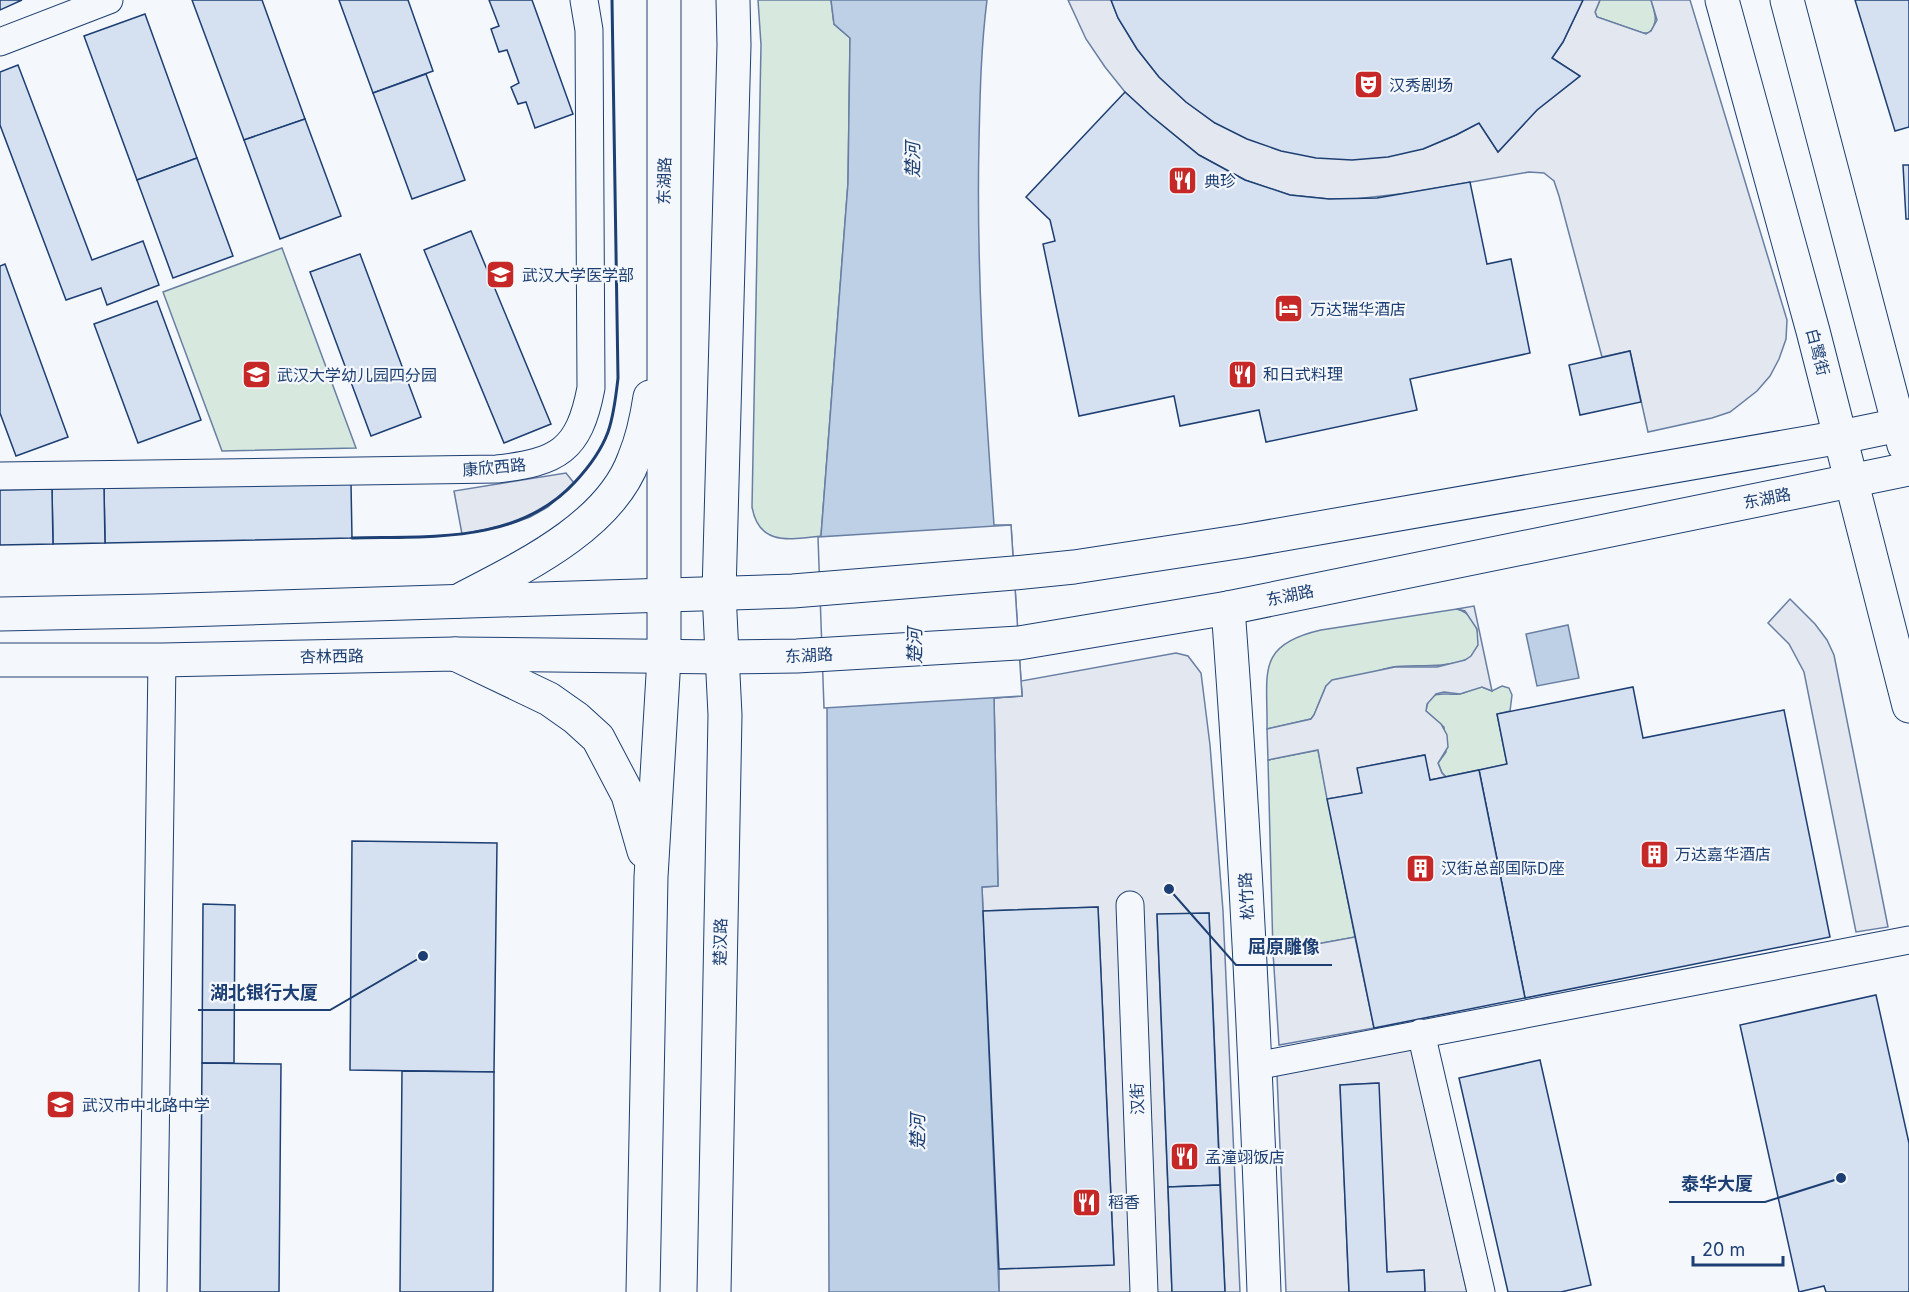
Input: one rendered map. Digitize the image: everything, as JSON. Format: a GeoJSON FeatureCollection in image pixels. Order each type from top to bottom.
{"type":"FeatureCollection","features":[{"type":"Feature","properties":{"kind":"main road","name":"东湖路"},"geometry":{"type":"LineString","coordinates":[[664,0],[664,594]]}},
{"type":"Feature","properties":{"kind":"main road"},"geometry":{"type":"LineString","coordinates":[[719,592],[734,45],[733,0]]}},
{"type":"Feature","properties":{"kind":"main road","name":"白鹭街"},"geometry":{"type":"LineString","coordinates":[[1722,0],[1852,480],[1909,706]]}},
{"type":"Feature","properties":{"kind":"main road"},"geometry":{"type":"LineString","coordinates":[[1787,0],[1904,423],[1909,464]]}},
{"type":"Feature","properties":{"kind":"main road"},"geometry":{"type":"LineString","coordinates":[[458,601],[530,563],[572,536],[590,520],[623,482],[634,460],[648,408],[663,315]]}},
{"type":"Feature","properties":{"kind":"main road"},"geometry":{"type":"LineString","coordinates":[[0,614],[152,612],[793,591],[1074,567],[1244,541],[1840,437],[1904,423]]}},
{"type":"Feature","properties":{"kind":"main road","name":"东湖路"},"geometry":{"type":"LineString","coordinates":[[664,658],[797,656],[1019,643],[1228,608],[1909,469]]}},
{"type":"Feature","properties":{"kind":"main road","name":"楚汉路"},"geometry":{"type":"LineString","coordinates":[[714,1292],[725,715],[719,592]]}},
{"type":"Feature","properties":{"kind":"main road"},"geometry":{"type":"LineString","coordinates":[[643,1292],[651,877],[664,658],[664,594]]}},
{"type":"Feature","properties":{"kind":"main road","name":"松竹路"},"geometry":{"type":"LineString","coordinates":[[1228,608],[1239,757],[1256,1066],[1264,1292]]}},
{"type":"Feature","properties":{"kind":"main road"},"geometry":{"type":"LineString","coordinates":[[455,654],[549,699],[598,738],[628,795],[651,877]]}},
{"type":"Feature","properties":{"kind":"main road","name":"杏林西路"},"geometry":{"type":"LineString","coordinates":[[0,660],[162,660],[455,654],[664,658]]}},
{"type":"Feature","properties":{"kind":"street"},"geometry":{"type":"LineString","coordinates":[[0,42],[109,0]]}},
{"type":"Feature","properties":{"kind":"street","name":"康欣西路"},"geometry":{"type":"LineString","coordinates":[[0,476],[497,469],[530,465],[545,460],[565,447],[581,426],[591,388],[590,30],[584,0]]}},
{"type":"Feature","properties":{"kind":"street"},"geometry":{"type":"LineString","coordinates":[[153,1292],[162,660]]}},
{"type":"Feature","properties":{"kind":"street","name":"汉街"},"geometry":{"type":"LineString","coordinates":[[1130,906],[1144,1292]]}},
{"type":"Feature","properties":{"kind":"street"},"geometry":{"type":"LineString","coordinates":[[1256,1066],[1909,940]]}},
{"type":"Feature","properties":{"kind":"street"},"geometry":{"type":"LineString","coordinates":[[1421,1034],[1481,1292]]}},
{"type":"Feature","properties":{"kind":"shaded area"},"geometry":{"type":"Polygon","coordinates":[[[758,0],[831,0],[834,24],[850,38],[848,183],[821,536],[788,539],[769,535],[762,529],[752,507],[761,45],[758,0]]]}},
{"type":"Feature","properties":{"kind":"shaded area"},"geometry":{"type":"Polygon","coordinates":[[[1068,0],[1111,0],[1118,18],[1137,49],[1159,77],[1186,102],[1215,123],[1423,149],[1479,123],[1498,152],[1537,110],[1580,76],[1552,58],[1563,42],[1583,0],[1600,0],[1595,12],[1597,17],[1646,34],[1651,31],[1657,20],[1651,0],[1690,0],[1787,320],[1786,339],[1779,359],[1770,376],[1757,391],[1730,412],[1648,432],[1630,351],[1602,357],[1559,196],[1554,181],[1544,173],[1529,172],[1408,193],[1355,199],[1290,195],[1245,180],[1199,155],[1125,92],[1086,39],[1068,0]]]}},
{"type":"Feature","properties":{"kind":"shaded area"},"geometry":{"type":"Polygon","coordinates":[[[1600,0],[1651,0],[1655,17],[1652,29],[1649,33],[1643,33],[1597,17],[1595,12],[1600,0]]]}},
{"type":"Feature","properties":{"kind":"shaded area"},"geometry":{"type":"Polygon","coordinates":[[[282,248],[356,448],[222,451],[163,292],[282,248]]]}},
{"type":"Feature","properties":{"kind":"shaded area"},"geometry":{"type":"Polygon","coordinates":[[[566,473],[574,483],[548,507],[511,524],[462,534],[454,491],[566,473]]]}},
{"type":"Feature","properties":{"kind":"shaded area"},"geometry":{"type":"Polygon","coordinates":[[[1790,599],[1815,624],[1827,640],[1834,655],[1888,927],[1856,932],[1804,672],[1789,644],[1768,623],[1790,599]]]}},
{"type":"Feature","properties":{"kind":"shaded area"},"geometry":{"type":"Polygon","coordinates":[[[1474,606],[1492,691],[1482,687],[1460,694],[1444,692],[1436,694],[1427,704],[1426,711],[1441,724],[1447,735],[1448,747],[1438,763],[1446,777],[1430,780],[1424,755],[1358,768],[1362,793],[1327,799],[1318,750],[1268,760],[1267,729],[1311,719],[1326,686],[1332,680],[1395,667],[1437,667],[1465,660],[1471,656],[1478,645],[1477,629],[1465,611],[1457,609],[1474,606]]]}},
{"type":"Feature","properties":{"kind":"shaded area"},"geometry":{"type":"Polygon","coordinates":[[[1457,609],[1466,613],[1476,627],[1479,643],[1475,654],[1451,664],[1393,667],[1326,686],[1311,719],[1267,729],[1267,677],[1275,653],[1285,644],[1300,636],[1321,630],[1457,609]]]}},
{"type":"Feature","properties":{"kind":"shaded area"},"geometry":{"type":"Polygon","coordinates":[[[1176,653],[1188,656],[1201,673],[1210,745],[1223,911],[1240,1292],[1225,1292],[1209,913],[1157,915],[1172,1292],[999,1292],[999,1269],[1114,1264],[1098,907],[983,911],[982,887],[998,886],[994,698],[1022,696],[1021,681],[1176,653]]]}},
{"type":"Feature","properties":{"kind":"shaded area"},"geometry":{"type":"Polygon","coordinates":[[[1502,686],[1509,688],[1512,695],[1510,711],[1497,714],[1507,764],[1446,777],[1438,763],[1446,752],[1444,727],[1426,711],[1430,698],[1438,694],[1459,694],[1479,687],[1492,691],[1502,686]]]}},
{"type":"Feature","properties":{"kind":"shaded area"},"geometry":{"type":"Polygon","coordinates":[[[1318,750],[1355,937],[1273,952],[1268,760],[1318,750]]]}},
{"type":"Feature","properties":{"kind":"shaded area"},"geometry":{"type":"Polygon","coordinates":[[[1355,937],[1374,1028],[1279,1045],[1273,952],[1355,937]]]}},
{"type":"Feature","properties":{"kind":"shaded area"},"geometry":{"type":"Polygon","coordinates":[[[1411,1047],[1467,1292],[1425,1292],[1424,1270],[1387,1272],[1378,1083],[1340,1085],[1349,1292],[1286,1292],[1277,1074],[1411,1047]]]}},
{"type":"Feature","properties":{"kind":"water","name":"楚河"},"geometry":{"type":"Polygon","coordinates":[[[831,0],[987,0],[980,88],[978,189],[982,334],[994,525],[1011,525],[1022,696],[994,698],[998,886],[982,887],[999,1292],[829,1292],[827,708],[821,536],[848,183],[850,38],[834,24],[831,0]]]}},
{"type":"Feature","properties":{"kind":"water"},"geometry":{"type":"Polygon","coordinates":[[[1568,625],[1579,678],[1537,686],[1526,634],[1568,625]]]}},
{"type":"Feature","properties":{"kind":"pier"},"geometry":{"type":"Polygon","coordinates":[[[1011,525],[1022,696],[824,708],[818,537],[1011,525]]]}},
{"type":"Feature","properties":{"kind":"building"},"geometry":{"type":"Polygon","coordinates":[[[0,0],[22,0],[0,10],[0,0]]]}},
{"type":"Feature","properties":{"kind":"building"},"geometry":{"type":"Polygon","coordinates":[[[192,0],[262,0],[305,119],[244,140],[192,0]]]}},
{"type":"Feature","properties":{"kind":"building"},"geometry":{"type":"Polygon","coordinates":[[[339,0],[408,0],[433,71],[373,93],[339,0]]]}},
{"type":"Feature","properties":{"kind":"building"},"geometry":{"type":"Polygon","coordinates":[[[489,0],[532,0],[573,114],[535,128],[526,102],[518,104],[511,87],[519,83],[507,50],[499,52],[491,29],[499,26],[489,0]]]}},
{"type":"Feature","properties":{"kind":"building","name":"汉秀剧场"},"geometry":{"type":"Polygon","coordinates":[[[1111,0],[1583,0],[1563,42],[1552,58],[1580,76],[1537,110],[1498,152],[1479,123],[1423,149],[1388,157],[1352,160],[1316,158],[1281,151],[1247,139],[1215,123],[1186,102],[1159,77],[1137,49],[1118,18],[1111,0]]]}},
{"type":"Feature","properties":{"kind":"building"},"geometry":{"type":"Polygon","coordinates":[[[1855,0],[1909,0],[1909,127],[1895,131],[1855,0]]]}},
{"type":"Feature","properties":{"kind":"building"},"geometry":{"type":"Polygon","coordinates":[[[145,14],[197,158],[137,180],[84,36],[145,14]]]}},
{"type":"Feature","properties":{"kind":"building"},"geometry":{"type":"Polygon","coordinates":[[[18,65],[92,260],[143,241],[159,285],[107,305],[101,288],[66,300],[0,125],[0,72],[18,65]]]}},
{"type":"Feature","properties":{"kind":"building"},"geometry":{"type":"Polygon","coordinates":[[[426,74],[465,180],[412,199],[373,93],[426,74]]]}},
{"type":"Feature","properties":{"kind":"building","name":"万达瑞华酒店"},"geometry":{"type":"Polygon","coordinates":[[[1125,92],[1199,155],[1245,180],[1290,195],[1329,199],[1377,198],[1470,182],[1487,264],[1511,259],[1530,353],[1410,379],[1417,410],[1266,442],[1259,410],[1180,426],[1174,396],[1079,416],[1043,244],[1055,241],[1050,220],[1026,197],[1125,92]]]}},
{"type":"Feature","properties":{"kind":"building"},"geometry":{"type":"Polygon","coordinates":[[[305,119],[341,216],[280,239],[244,140],[305,119]]]}},
{"type":"Feature","properties":{"kind":"building"},"geometry":{"type":"Polygon","coordinates":[[[197,158],[233,256],[173,278],[137,180],[197,158]]]}},
{"type":"Feature","properties":{"kind":"building"},"geometry":{"type":"Polygon","coordinates":[[[1903,165],[1909,165],[1909,219],[1906,219],[1903,165]]]}},
{"type":"Feature","properties":{"kind":"building"},"geometry":{"type":"Polygon","coordinates":[[[471,231],[551,424],[504,443],[424,250],[471,231]]]}},
{"type":"Feature","properties":{"kind":"building"},"geometry":{"type":"Polygon","coordinates":[[[360,254],[421,417],[371,436],[310,272],[360,254]]]}},
{"type":"Feature","properties":{"kind":"building"},"geometry":{"type":"Polygon","coordinates":[[[5,264],[68,437],[16,456],[0,413],[0,266],[5,264]]]}},
{"type":"Feature","properties":{"kind":"building"},"geometry":{"type":"Polygon","coordinates":[[[157,301],[201,420],[138,443],[94,324],[157,301]]]}},
{"type":"Feature","properties":{"kind":"building"},"geometry":{"type":"Polygon","coordinates":[[[1630,351],[1641,402],[1580,415],[1569,365],[1630,351]]]}},
{"type":"Feature","properties":{"kind":"building"},"geometry":{"type":"Polygon","coordinates":[[[351,483],[352,538],[105,543],[104,488],[351,483]]]}},
{"type":"Feature","properties":{"kind":"building"},"geometry":{"type":"Polygon","coordinates":[[[104,488],[105,543],[53,544],[52,489],[104,488]]]}},
{"type":"Feature","properties":{"kind":"building"},"geometry":{"type":"Polygon","coordinates":[[[52,489],[53,544],[0,545],[0,490],[52,489]]]}},
{"type":"Feature","properties":{"kind":"building","name":"万达嘉华酒店"},"geometry":{"type":"Polygon","coordinates":[[[1633,687],[1643,738],[1784,710],[1830,937],[1525,998],[1479,770],[1507,764],[1497,714],[1633,687]]]}},
{"type":"Feature","properties":{"kind":"building","name":"汉街总部国际D座"},"geometry":{"type":"Polygon","coordinates":[[[1425,755],[1430,780],[1479,770],[1525,998],[1374,1028],[1327,799],[1362,793],[1357,768],[1425,755]]]}},
{"type":"Feature","properties":{"kind":"building"},"geometry":{"type":"Polygon","coordinates":[[[352,841],[497,843],[494,1072],[350,1070],[352,841]]]}},
{"type":"Feature","properties":{"kind":"building"},"geometry":{"type":"Polygon","coordinates":[[[203,904],[235,905],[234,1063],[202,1063],[203,904]]]}},
{"type":"Feature","properties":{"kind":"building"},"geometry":{"type":"Polygon","coordinates":[[[1098,907],[1114,1265],[999,1269],[983,911],[1098,907]]]}},
{"type":"Feature","properties":{"kind":"building"},"geometry":{"type":"Polygon","coordinates":[[[1209,913],[1220,1185],[1168,1187],[1157,914],[1209,913]]]}},
{"type":"Feature","properties":{"kind":"building"},"geometry":{"type":"Polygon","coordinates":[[[1876,995],[1909,1143],[1909,1292],[1826,1292],[1824,1286],[1799,1292],[1740,1025],[1876,995]]]}},
{"type":"Feature","properties":{"kind":"building"},"geometry":{"type":"Polygon","coordinates":[[[1540,1060],[1591,1285],[1561,1292],[1508,1292],[1459,1078],[1540,1060]]]}},
{"type":"Feature","properties":{"kind":"building"},"geometry":{"type":"Polygon","coordinates":[[[202,1063],[281,1064],[279,1292],[200,1292],[202,1063]]]}},
{"type":"Feature","properties":{"kind":"building"},"geometry":{"type":"Polygon","coordinates":[[[402,1071],[494,1072],[493,1292],[400,1292],[402,1071]]]}},
{"type":"Feature","properties":{"kind":"building"},"geometry":{"type":"Polygon","coordinates":[[[1379,1083],[1387,1272],[1424,1270],[1425,1292],[1349,1292],[1340,1085],[1379,1083]]]}},
{"type":"Feature","properties":{"kind":"building"},"geometry":{"type":"Polygon","coordinates":[[[1220,1185],[1225,1292],[1172,1292],[1168,1187],[1220,1185]]]}},
{"type":"Feature","properties":{"kind":"wall"},"geometry":{"type":"LineString","coordinates":[[352,538],[472,533],[527,517],[552,502],[575,482],[585,471],[605,439],[613,412],[618,378],[612,0]]}},
{"type":"Feature","properties":{"kind":"place","name":"汉秀剧场"},"geometry":{"type":"Point","coordinates":[1368,85]}},
{"type":"Feature","properties":{"kind":"place","name":"典珍"},"geometry":{"type":"Point","coordinates":[1183,181]}},
{"type":"Feature","properties":{"kind":"place","name":"武汉大学医学部"},"geometry":{"type":"Point","coordinates":[501,275]}},
{"type":"Feature","properties":{"kind":"place","name":"万达瑞华酒店"},"geometry":{"type":"Point","coordinates":[1289,309]}},
{"type":"Feature","properties":{"kind":"place","name":"和日式料理"},"geometry":{"type":"Point","coordinates":[1242,374]}},
{"type":"Feature","properties":{"kind":"place","name":"武汉大学幼儿园四分园"},"geometry":{"type":"Point","coordinates":[256,375]}},
{"type":"Feature","properties":{"kind":"place","name":"万达嘉华酒店"},"geometry":{"type":"Point","coordinates":[1654,854]}},
{"type":"Feature","properties":{"kind":"place","name":"汉街总部国际D座"},"geometry":{"type":"Point","coordinates":[1420,868]}},
{"type":"Feature","properties":{"kind":"place","name":"屈原雕像"},"geometry":{"type":"Point","coordinates":[1169,889]}},
{"type":"Feature","properties":{"kind":"place","name":"湖北银行大厦"},"geometry":{"type":"Point","coordinates":[423,956]}},
{"type":"Feature","properties":{"kind":"place","name":"武汉市中北路中学"},"geometry":{"type":"Point","coordinates":[61,1105]}},
{"type":"Feature","properties":{"kind":"place","name":"孟潼翊饭店"},"geometry":{"type":"Point","coordinates":[1184,1157]}},
{"type":"Feature","properties":{"kind":"place","name":"泰华大厦"},"geometry":{"type":"Point","coordinates":[1841,1178]}},
{"type":"Feature","properties":{"kind":"place","name":"稻香"},"geometry":{"type":"Point","coordinates":[1087,1202]}}]}
